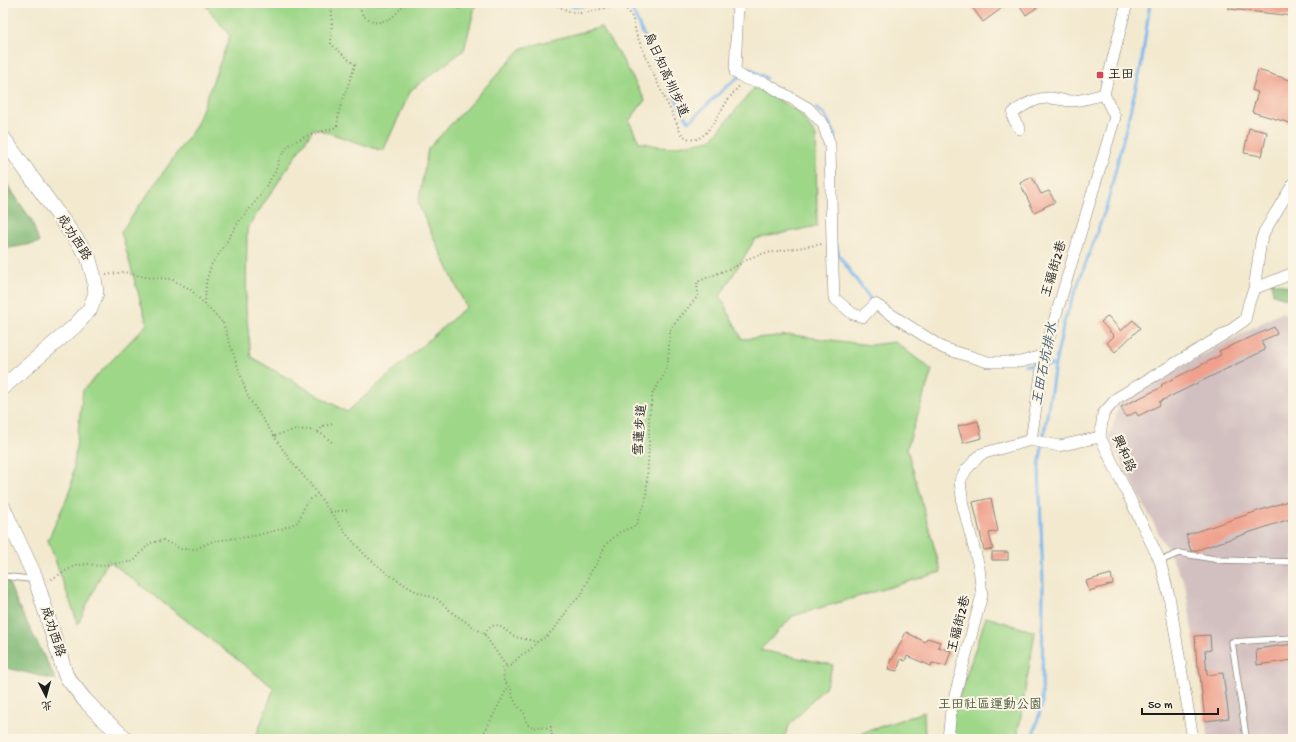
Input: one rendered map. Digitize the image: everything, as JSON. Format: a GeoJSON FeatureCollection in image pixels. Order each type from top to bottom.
{"type":"FeatureCollection","features":[{"type":"Feature","properties":{"kind":"street"},"geometry":{"type":"LineString","coordinates":[[738,3],[735,72],[746,79],[765,83],[808,108],[823,124],[830,144],[834,298],[853,314],[863,317],[875,304],[943,348],[988,362],[1043,362]]}},
{"type":"Feature","properties":{"kind":"street"},"geometry":{"type":"LineString","coordinates":[[1020,129],[1013,118],[1013,113],[1021,106],[1030,102],[1050,98],[1073,101],[1104,94],[1127,3]]}},
{"type":"Feature","properties":{"kind":"street","name":"王福街2巷"},"geometry":{"type":"LineString","coordinates":[[948,739],[952,710],[982,595],[979,566],[963,506],[960,481],[966,470],[981,454],[1031,440],[1043,362],[1115,117],[1104,94]]}},
{"type":"Feature","properties":{"kind":"street","name":"成功西路"},"geometry":{"type":"LineString","coordinates":[[3,138],[88,256],[94,278],[96,293],[90,309],[75,326],[3,387]]}},
{"type":"Feature","properties":{"kind":"street","name":"興和路"},"geometry":{"type":"LineString","coordinates":[[1193,739],[1169,596],[1160,561],[1100,438],[1103,414],[1117,398],[1228,332],[1245,320],[1254,289],[1261,241],[1264,232],[1293,184]]}},
{"type":"Feature","properties":{"kind":"street"},"geometry":{"type":"LineString","coordinates":[[1254,289],[1293,273]]}},
{"type":"Feature","properties":{"kind":"street"},"geometry":{"type":"LineString","coordinates":[[1031,440],[1059,446],[1100,438]]}},
{"type":"Feature","properties":{"kind":"street","name":"成功西路"},"geometry":{"type":"LineString","coordinates":[[3,508],[36,582],[66,676],[84,699],[102,718],[126,739]]}},
{"type":"Feature","properties":{"kind":"lane"},"geometry":{"type":"LineString","coordinates":[[1160,561],[1179,553],[1220,560],[1293,562]]}},
{"type":"Feature","properties":{"kind":"lane"},"geometry":{"type":"LineString","coordinates":[[3,576],[29,579],[36,582]]}},
{"type":"Feature","properties":{"kind":"lane"},"geometry":{"type":"LineString","coordinates":[[1246,737],[1232,642],[1293,638]]}},
{"type":"Feature","properties":{"kind":"path"},"geometry":{"type":"LineString","coordinates":[[205,304],[206,282],[212,263],[238,223],[259,197],[274,172],[280,157],[290,144],[306,136],[337,127],[338,111],[355,65],[331,44],[332,13],[329,3]]}},
{"type":"Feature","properties":{"kind":"path"},"geometry":{"type":"LineString","coordinates":[[357,3],[364,16],[377,23],[392,18],[402,7],[410,3]]}},
{"type":"Feature","properties":{"kind":"path"},"geometry":{"type":"LineString","coordinates":[[452,3],[460,10],[464,3]]}},
{"type":"Feature","properties":{"kind":"path","name":"烏日知高圳步道"},"geometry":{"type":"LineString","coordinates":[[550,3],[567,11],[576,13],[584,13],[614,6],[626,9],[631,16],[636,34],[677,121],[679,129],[686,138],[695,140],[703,136],[732,94],[746,79]]}},
{"type":"Feature","properties":{"kind":"path","name":"雪蓮步道"},"geometry":{"type":"LineString","coordinates":[[536,642],[546,636],[557,626],[570,606],[582,594],[590,573],[598,562],[606,544],[615,536],[635,526],[645,505],[649,444],[649,416],[653,392],[664,375],[668,361],[670,331],[675,322],[698,296],[697,282],[752,257],[766,253],[832,242]]}},
{"type":"Feature","properties":{"kind":"path"},"geometry":{"type":"LineString","coordinates":[[94,278],[124,272],[145,277],[171,279],[190,289],[222,323],[248,397],[290,460],[348,536],[367,557],[388,574],[413,590],[437,599],[454,614],[484,634],[508,667]]}},
{"type":"Feature","properties":{"kind":"path"},"geometry":{"type":"LineString","coordinates":[[318,432],[323,426],[333,424]]}},
{"type":"Feature","properties":{"kind":"path"},"geometry":{"type":"LineString","coordinates":[[275,436],[285,432],[304,430],[318,432],[334,444]]}},
{"type":"Feature","properties":{"kind":"path"},"geometry":{"type":"LineString","coordinates":[[36,582],[76,565],[89,564],[98,566],[134,561],[150,543],[163,540],[181,550],[196,549],[213,542],[254,536],[280,529],[298,522],[306,503],[317,494]]}},
{"type":"Feature","properties":{"kind":"path"},"geometry":{"type":"LineString","coordinates":[[330,512],[350,510]]}},
{"type":"Feature","properties":{"kind":"path"},"geometry":{"type":"LineString","coordinates":[[484,634],[488,628],[499,625],[513,636],[536,642],[530,650],[521,655],[510,666],[504,667],[504,680],[512,691],[512,695],[518,707],[524,713],[528,724],[535,728],[540,726],[548,728],[551,727],[552,739]]}},
{"type":"Feature","properties":{"kind":"path"},"geometry":{"type":"LineString","coordinates":[[481,739],[508,687]]}},
{"type":"Feature","properties":{"kind":"shaded area"},"geometry":{"type":"Polygon","coordinates":[[[1282,312],[1293,320],[1293,739],[1209,739],[1185,584],[1109,437],[1121,400],[1282,312]]]}},
{"type":"Feature","properties":{"kind":"green space"},"geometry":{"type":"Polygon","coordinates":[[[204,3],[476,3],[464,50],[411,90],[383,151],[314,128],[247,229],[246,309],[251,357],[347,412],[466,307],[418,204],[428,149],[522,48],[601,27],[621,57],[645,100],[629,121],[639,142],[667,148],[711,140],[755,87],[799,112],[816,136],[817,226],[755,239],[720,296],[742,339],[792,335],[870,345],[895,342],[932,370],[907,448],[941,572],[793,616],[760,650],[833,665],[826,686],[790,724],[783,739],[255,739],[274,688],[108,560],[78,624],[48,540],[71,489],[83,390],[147,324],[121,232],[196,126],[230,36],[204,3]]]}},
{"type":"Feature","properties":{"kind":"green space"},"geometry":{"type":"Polygon","coordinates":[[[3,178],[32,221],[39,243],[3,249],[3,178]]]}},
{"type":"Feature","properties":{"kind":"green space"},"geometry":{"type":"Polygon","coordinates":[[[1271,281],[1293,288],[1293,300],[1273,294],[1271,281]]]}},
{"type":"Feature","properties":{"kind":"green space"},"geometry":{"type":"Polygon","coordinates":[[[3,569],[17,603],[56,680],[3,667],[3,569]]]}},
{"type":"Feature","properties":{"kind":"green space","name":"王田社區運動公園"},"geometry":{"type":"Polygon","coordinates":[[[986,617],[1035,632],[1017,739],[945,739],[986,617]]]}},
{"type":"Feature","properties":{"kind":"green space"},"geometry":{"type":"Polygon","coordinates":[[[924,712],[925,739],[844,739],[924,712]]]}},
{"type":"Feature","properties":{"kind":"building"},"geometry":{"type":"Polygon","coordinates":[[[969,3],[980,3],[983,7],[988,3],[1009,3],[983,22],[969,3]]]}},
{"type":"Feature","properties":{"kind":"building"},"geometry":{"type":"Polygon","coordinates":[[[1018,3],[1044,3],[1026,15],[1018,3]]]}},
{"type":"Feature","properties":{"kind":"building"},"geometry":{"type":"Polygon","coordinates":[[[1229,3],[1293,3],[1293,16],[1229,9],[1229,3]]]}},
{"type":"Feature","properties":{"kind":"building"},"geometry":{"type":"Polygon","coordinates":[[[1258,70],[1293,81],[1293,112],[1290,123],[1252,112],[1258,92],[1252,90],[1258,70]]]}},
{"type":"Feature","properties":{"kind":"building"},"geometry":{"type":"Polygon","coordinates":[[[1249,128],[1267,132],[1262,156],[1244,153],[1249,128]]]}},
{"type":"Feature","properties":{"kind":"building"},"geometry":{"type":"Polygon","coordinates":[[[1032,177],[1041,194],[1049,191],[1055,202],[1034,212],[1020,183],[1032,177]]]}},
{"type":"Feature","properties":{"kind":"building"},"geometry":{"type":"Polygon","coordinates":[[[1108,316],[1121,331],[1133,320],[1140,328],[1115,352],[1107,343],[1114,336],[1101,322],[1108,316]]]}},
{"type":"Feature","properties":{"kind":"building"},"geometry":{"type":"Polygon","coordinates":[[[1274,327],[1277,334],[1261,341],[1265,350],[1159,402],[1160,405],[1138,416],[1136,412],[1126,417],[1121,407],[1221,355],[1219,351],[1274,327]]]}},
{"type":"Feature","properties":{"kind":"building"},"geometry":{"type":"Polygon","coordinates":[[[978,421],[982,438],[963,443],[958,426],[978,421]]]}},
{"type":"Feature","properties":{"kind":"building"},"geometry":{"type":"Polygon","coordinates":[[[991,498],[998,531],[989,533],[993,549],[984,550],[973,502],[991,498]]]}},
{"type":"Feature","properties":{"kind":"building"},"geometry":{"type":"Polygon","coordinates":[[[1288,501],[1293,518],[1191,551],[1186,535],[1288,501]]]}},
{"type":"Feature","properties":{"kind":"building"},"geometry":{"type":"Polygon","coordinates":[[[992,552],[1008,552],[1008,560],[992,560],[992,552]]]}},
{"type":"Feature","properties":{"kind":"building"},"geometry":{"type":"Polygon","coordinates":[[[1111,574],[1113,584],[1089,591],[1086,581],[1111,574]]]}},
{"type":"Feature","properties":{"kind":"building"},"geometry":{"type":"Polygon","coordinates":[[[906,632],[925,642],[927,638],[940,642],[938,647],[951,651],[946,666],[932,663],[931,666],[907,656],[905,661],[901,659],[897,671],[888,669],[891,659],[892,660],[906,632]]]}},
{"type":"Feature","properties":{"kind":"building"},"geometry":{"type":"Polygon","coordinates":[[[1210,635],[1211,650],[1205,651],[1207,675],[1223,673],[1229,718],[1205,721],[1199,666],[1197,666],[1195,636],[1210,635]]]}},
{"type":"Feature","properties":{"kind":"building"},"geometry":{"type":"Polygon","coordinates":[[[1293,644],[1293,660],[1257,665],[1256,649],[1293,644]]]}},
{"type":"Feature","properties":{"kind":"waterway"},"geometry":{"type":"LineString","coordinates":[[567,3],[574,7],[601,3],[629,3],[657,64],[689,122],[726,87],[739,77]]}},
{"type":"Feature","properties":{"kind":"waterway","name":"王田石坑排水"},"geometry":{"type":"LineString","coordinates":[[1032,739],[1042,705],[1043,582],[1039,466],[1055,365],[1064,322],[1107,205],[1141,67],[1150,3]]}},
{"type":"Feature","properties":{"kind":"waterway"},"geometry":{"type":"LineString","coordinates":[[744,74],[750,69],[766,78]]}},
{"type":"Feature","properties":{"kind":"waterway"},"geometry":{"type":"LineString","coordinates":[[815,108],[824,114],[835,134],[834,143]]}},
{"type":"Feature","properties":{"kind":"waterway"},"geometry":{"type":"LineString","coordinates":[[837,246],[839,256],[873,303]]}},
{"type":"Feature","properties":{"kind":"waterway"},"geometry":{"type":"LineString","coordinates":[[1025,365],[1040,365]]}},
{"type":"Feature","properties":{"kind":"waterway"},"geometry":{"type":"LineString","coordinates":[[1045,365],[1055,365]]}},
{"type":"Feature","properties":{"kind":"place","name":"王田"},"geometry":{"type":"Point","coordinates":[1100,75]}}]}
